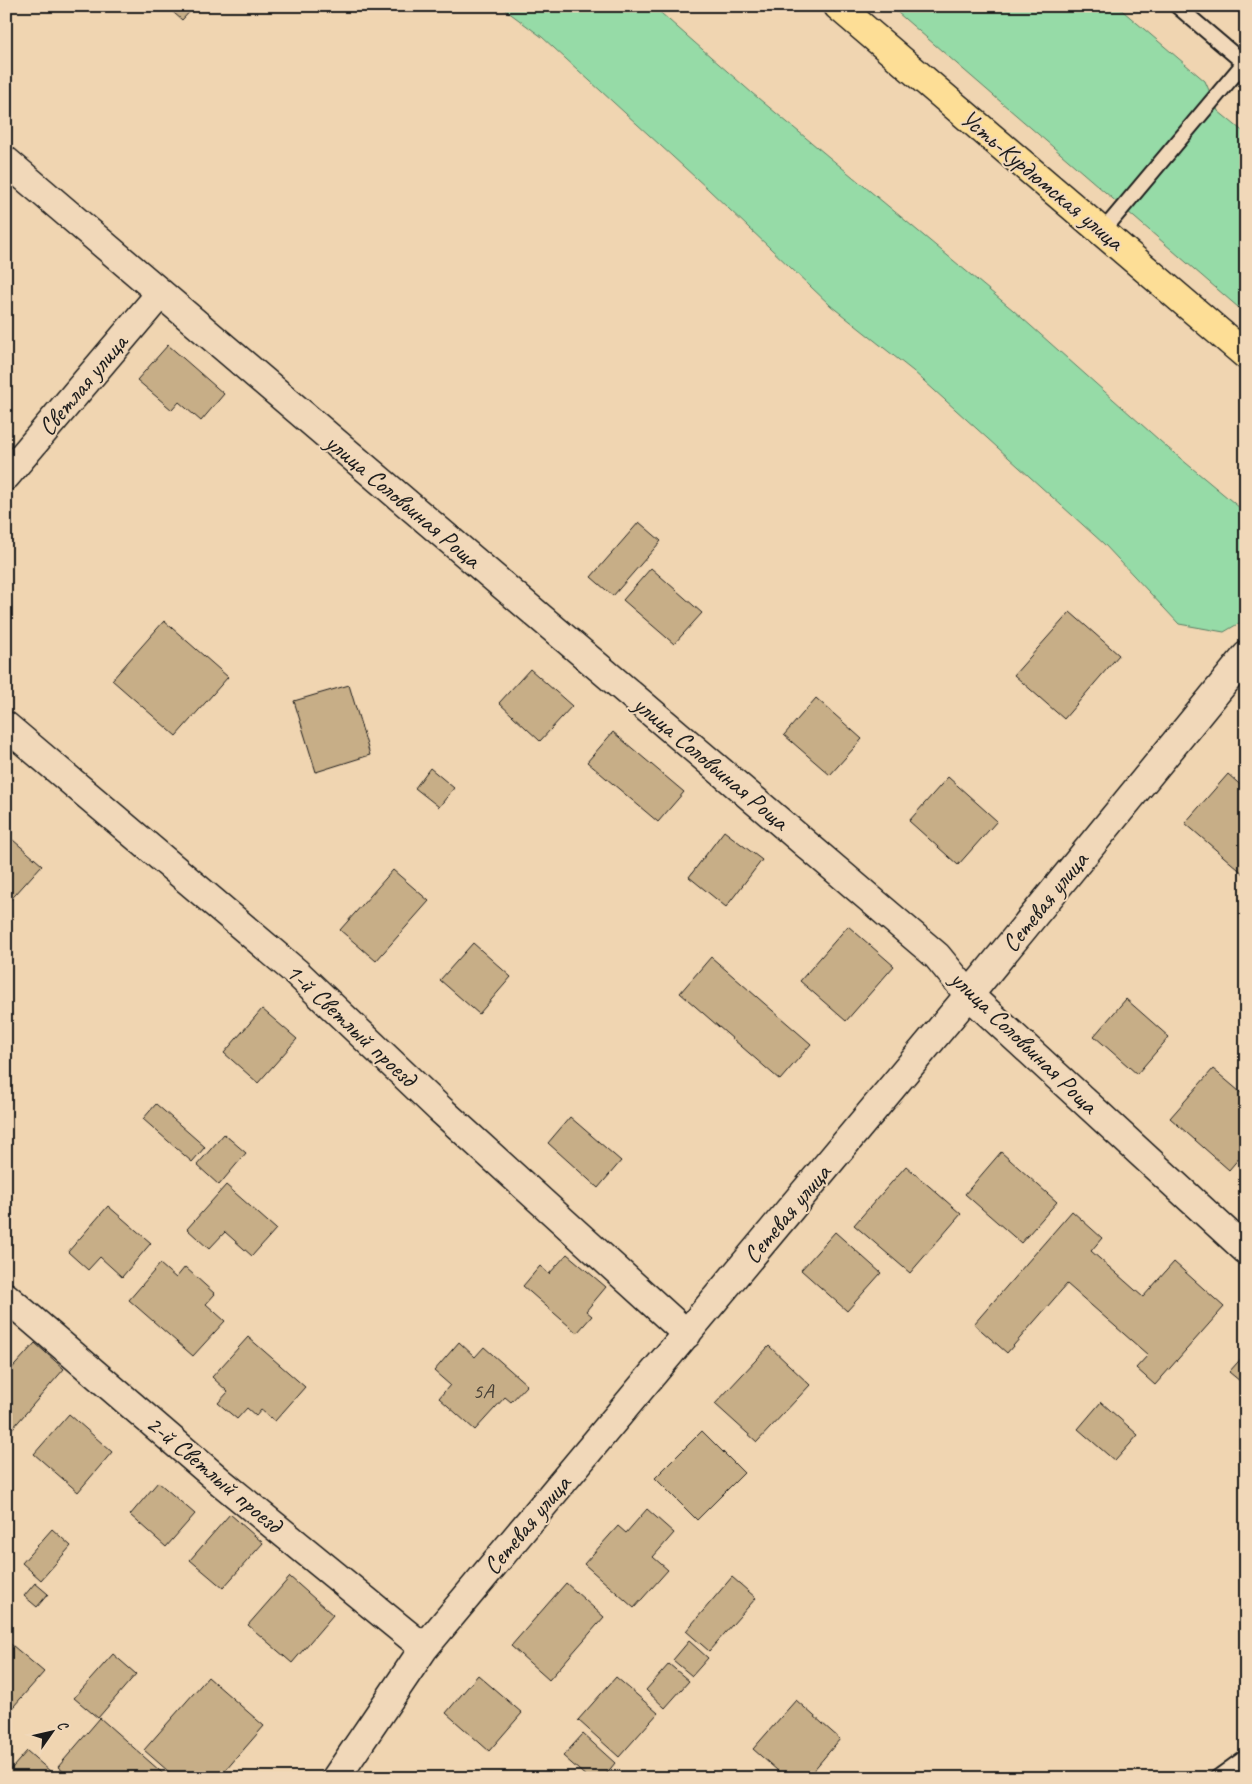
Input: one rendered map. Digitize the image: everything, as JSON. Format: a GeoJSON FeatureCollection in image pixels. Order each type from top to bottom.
{"type":"FeatureCollection","features":[{"type":"Feature","properties":{"kind":"main road","name":"Усть-Курдюмская улица"},"geometry":{"type":"LineString","coordinates":[[838,6],[1246,355]]}},
{"type":"Feature","properties":{"kind":"street","name":"улица Соловьиная Роща"},"geometry":{"type":"LineString","coordinates":[[6,162],[937,956],[969,995],[1246,1250]]}},
{"type":"Feature","properties":{"kind":"street","name":"Светлая улица"},"geometry":{"type":"LineString","coordinates":[[6,476],[160,294]]}},
{"type":"Feature","properties":{"kind":"street","name":"Сетевая улица"},"geometry":{"type":"LineString","coordinates":[[336,1778],[424,1648],[1241,670]]}},
{"type":"Feature","properties":{"kind":"street","name":"1-й Светлый проезд"},"geometry":{"type":"LineString","coordinates":[[6,726],[296,972],[449,1118],[687,1334]]}},
{"type":"Feature","properties":{"kind":"street","name":"2-й Светлый проезд"},"geometry":{"type":"LineString","coordinates":[[6,1297],[222,1483],[424,1648]]}},
{"type":"Feature","properties":{"kind":"lane"},"geometry":{"type":"LineString","coordinates":[[1102,232],[1245,62],[1177,6]]}},
{"type":"Feature","properties":{"kind":"lane"},"geometry":{"type":"LineString","coordinates":[[1217,1778],[1246,1757]]}},
{"type":"Feature","properties":{"kind":"green space"},"geometry":{"type":"Polygon","coordinates":[[[500,6],[653,6],[752,93],[1013,310],[1168,448],[1246,513],[1246,619],[1224,632],[1179,624],[1104,544],[913,371],[831,306],[708,189],[542,37],[500,6]]]}},
{"type":"Feature","properties":{"kind":"green space"},"geometry":{"type":"Polygon","coordinates":[[[890,6],[1117,6],[1205,81],[1218,111],[1246,134],[1246,314],[890,6]]]}},
{"type":"Feature","properties":{"kind":"building"},"geometry":{"type":"Polygon","coordinates":[[[166,6],[195,6],[182,20],[166,6]]]}},
{"type":"Feature","properties":{"kind":"building"},"geometry":{"type":"Polygon","coordinates":[[[168,345],[224,394],[201,421],[179,402],[172,410],[137,380],[168,345]]]}},
{"type":"Feature","properties":{"kind":"building"},"geometry":{"type":"Polygon","coordinates":[[[639,522],[661,541],[613,596],[591,577],[639,522]]]}},
{"type":"Feature","properties":{"kind":"building"},"geometry":{"type":"Polygon","coordinates":[[[651,568],[702,613],[674,644],[623,600],[651,568]]]}},
{"type":"Feature","properties":{"kind":"building"},"geometry":{"type":"Polygon","coordinates":[[[1070,612],[1119,655],[1064,719],[1014,675],[1070,612]]]}},
{"type":"Feature","properties":{"kind":"building"},"geometry":{"type":"Polygon","coordinates":[[[164,621],[228,677],[176,736],[112,680],[164,621]]]}},
{"type":"Feature","properties":{"kind":"building"},"geometry":{"type":"Polygon","coordinates":[[[530,669],[572,706],[540,741],[499,703],[530,669]]]}},
{"type":"Feature","properties":{"kind":"building"},"geometry":{"type":"Polygon","coordinates":[[[349,685],[370,755],[316,772],[294,701],[349,685]]]}},
{"type":"Feature","properties":{"kind":"building"},"geometry":{"type":"Polygon","coordinates":[[[816,698],[862,739],[830,775],[784,735],[816,698]]]}},
{"type":"Feature","properties":{"kind":"building"},"geometry":{"type":"Polygon","coordinates":[[[613,732],[684,792],[658,822],[587,762],[613,732]]]}},
{"type":"Feature","properties":{"kind":"building"},"geometry":{"type":"Polygon","coordinates":[[[430,768],[454,788],[439,807],[415,788],[430,768]]]}},
{"type":"Feature","properties":{"kind":"building"},"geometry":{"type":"Polygon","coordinates":[[[1228,774],[1246,790],[1246,876],[1185,823],[1228,774]]]}},
{"type":"Feature","properties":{"kind":"building"},"geometry":{"type":"Polygon","coordinates":[[[948,777],[997,821],[958,865],[909,821],[948,777]]]}},
{"type":"Feature","properties":{"kind":"building"},"geometry":{"type":"Polygon","coordinates":[[[724,831],[762,860],[726,907],[689,877],[724,831]]]}},
{"type":"Feature","properties":{"kind":"building"},"geometry":{"type":"Polygon","coordinates":[[[6,834],[42,865],[6,905],[6,834]]]}},
{"type":"Feature","properties":{"kind":"building"},"geometry":{"type":"Polygon","coordinates":[[[393,870],[429,901],[376,961],[340,930],[393,870]]]}},
{"type":"Feature","properties":{"kind":"building"},"geometry":{"type":"Polygon","coordinates":[[[848,926],[894,966],[846,1021],[800,981],[848,926]]]}},
{"type":"Feature","properties":{"kind":"building"},"geometry":{"type":"Polygon","coordinates":[[[473,943],[511,977],[479,1014],[440,980],[473,943]]]}},
{"type":"Feature","properties":{"kind":"building"},"geometry":{"type":"Polygon","coordinates":[[[711,957],[811,1044],[780,1080],[680,993],[711,957]]]}},
{"type":"Feature","properties":{"kind":"building"},"geometry":{"type":"Polygon","coordinates":[[[1126,999],[1169,1037],[1137,1074],[1094,1036],[1126,999]]]}},
{"type":"Feature","properties":{"kind":"building"},"geometry":{"type":"Polygon","coordinates":[[[262,1009],[297,1039],[258,1083],[224,1053],[262,1009]]]}},
{"type":"Feature","properties":{"kind":"building"},"geometry":{"type":"Polygon","coordinates":[[[1213,1069],[1246,1097],[1246,1150],[1229,1170],[1170,1118],[1213,1069]]]}},
{"type":"Feature","properties":{"kind":"building"},"geometry":{"type":"Polygon","coordinates":[[[156,1104],[205,1147],[192,1162],[143,1119],[156,1104]]]}},
{"type":"Feature","properties":{"kind":"building"},"geometry":{"type":"Polygon","coordinates":[[[570,1117],[621,1161],[598,1188],[548,1143],[570,1117]]]}},
{"type":"Feature","properties":{"kind":"building"},"geometry":{"type":"Polygon","coordinates":[[[224,1134],[246,1153],[219,1185],[197,1165],[224,1134]]]}},
{"type":"Feature","properties":{"kind":"building"},"geometry":{"type":"Polygon","coordinates":[[[1001,1152],[1057,1202],[1021,1243],[965,1194],[1001,1152]]]}},
{"type":"Feature","properties":{"kind":"building"},"geometry":{"type":"Polygon","coordinates":[[[906,1166],[961,1214],[910,1273],[854,1225],[906,1166]]]}},
{"type":"Feature","properties":{"kind":"building"},"geometry":{"type":"Polygon","coordinates":[[[226,1185],[276,1229],[252,1256],[225,1232],[209,1249],[187,1229],[226,1185]]]}},
{"type":"Feature","properties":{"kind":"building"},"geometry":{"type":"Polygon","coordinates":[[[108,1206],[151,1243],[122,1277],[100,1257],[88,1270],[68,1252],[108,1206]]]}},
{"type":"Feature","properties":{"kind":"building"},"geometry":{"type":"Polygon","coordinates":[[[1072,1211],[1102,1238],[1091,1251],[1143,1297],[1174,1262],[1224,1307],[1155,1385],[1136,1368],[1148,1355],[1067,1284],[1007,1353],[974,1324],[1072,1211]]]}},
{"type":"Feature","properties":{"kind":"building"},"geometry":{"type":"Polygon","coordinates":[[[835,1232],[881,1273],[847,1311],[801,1270],[835,1232]]]}},
{"type":"Feature","properties":{"kind":"building"},"geometry":{"type":"Polygon","coordinates":[[[567,1254],[606,1287],[586,1311],[592,1316],[577,1333],[523,1286],[540,1266],[549,1274],[567,1254]]]}},
{"type":"Feature","properties":{"kind":"building"},"geometry":{"type":"Polygon","coordinates":[[[160,1264],[176,1278],[185,1267],[215,1294],[206,1304],[225,1321],[193,1356],[129,1300],[160,1264]]]}},
{"type":"Feature","properties":{"kind":"building"},"geometry":{"type":"Polygon","coordinates":[[[248,1337],[305,1387],[275,1421],[261,1410],[256,1416],[247,1408],[237,1419],[218,1403],[228,1392],[212,1377],[248,1337]]]}},
{"type":"Feature","properties":{"kind":"building"},"geometry":{"type":"Polygon","coordinates":[[[459,1342],[475,1357],[484,1347],[527,1385],[511,1402],[505,1397],[475,1430],[439,1398],[450,1385],[434,1371],[459,1342]]]}},
{"type":"Feature","properties":{"kind":"building"},"geometry":{"type":"Polygon","coordinates":[[[35,1343],[64,1369],[6,1436],[6,1375],[35,1343]]]}},
{"type":"Feature","properties":{"kind":"building"},"geometry":{"type":"Polygon","coordinates":[[[769,1346],[810,1385],[757,1442],[715,1404],[769,1346]]]}},
{"type":"Feature","properties":{"kind":"building"},"geometry":{"type":"Polygon","coordinates":[[[1246,1353],[1246,1386],[1229,1372],[1246,1353]]]}},
{"type":"Feature","properties":{"kind":"building"},"geometry":{"type":"Polygon","coordinates":[[[1101,1402],[1138,1435],[1115,1461],[1078,1429],[1101,1402]]]}},
{"type":"Feature","properties":{"kind":"building"},"geometry":{"type":"Polygon","coordinates":[[[69,1414],[112,1452],[78,1492],[34,1454],[69,1414]]]}},
{"type":"Feature","properties":{"kind":"building"},"geometry":{"type":"Polygon","coordinates":[[[702,1431],[744,1473],[697,1520],[655,1478],[702,1431]]]}},
{"type":"Feature","properties":{"kind":"building"},"geometry":{"type":"Polygon","coordinates":[[[158,1482],[195,1514],[166,1547],[130,1515],[158,1482]]]}},
{"type":"Feature","properties":{"kind":"building"},"geometry":{"type":"Polygon","coordinates":[[[647,1509],[674,1533],[653,1557],[668,1570],[634,1608],[584,1564],[618,1526],[626,1533],[647,1509]]]}},
{"type":"Feature","properties":{"kind":"building"},"geometry":{"type":"Polygon","coordinates":[[[230,1514],[263,1543],[223,1588],[190,1560],[230,1514]]]}},
{"type":"Feature","properties":{"kind":"building"},"geometry":{"type":"Polygon","coordinates":[[[52,1529],[71,1546],[41,1580],[22,1563],[52,1529]]]}},
{"type":"Feature","properties":{"kind":"building"},"geometry":{"type":"Polygon","coordinates":[[[290,1577],[333,1615],[292,1663],[248,1625],[290,1577]]]}},
{"type":"Feature","properties":{"kind":"building"},"geometry":{"type":"Polygon","coordinates":[[[732,1577],[756,1598],[709,1651],[686,1631],[732,1577]]]}},
{"type":"Feature","properties":{"kind":"building"},"geometry":{"type":"Polygon","coordinates":[[[35,1583],[48,1594],[37,1607],[24,1596],[35,1583]]]}},
{"type":"Feature","properties":{"kind":"building"},"geometry":{"type":"Polygon","coordinates":[[[566,1583],[604,1617],[549,1680],[511,1646],[566,1583]]]}},
{"type":"Feature","properties":{"kind":"building"},"geometry":{"type":"Polygon","coordinates":[[[6,1640],[44,1672],[6,1715],[6,1640]]]}},
{"type":"Feature","properties":{"kind":"building"},"geometry":{"type":"Polygon","coordinates":[[[689,1641],[708,1658],[692,1676],[673,1660],[689,1641]]]}},
{"type":"Feature","properties":{"kind":"building"},"geometry":{"type":"Polygon","coordinates":[[[113,1654],[136,1674],[98,1718],[74,1698],[113,1654]]]}},
{"type":"Feature","properties":{"kind":"building"},"geometry":{"type":"Polygon","coordinates":[[[669,1664],[689,1681],[665,1708],[646,1690],[669,1664]]]}},
{"type":"Feature","properties":{"kind":"building"},"geometry":{"type":"Polygon","coordinates":[[[478,1675],[522,1713],[489,1751],[446,1713],[478,1675]]]}},
{"type":"Feature","properties":{"kind":"building"},"geometry":{"type":"Polygon","coordinates":[[[208,1677],[264,1726],[219,1778],[176,1778],[144,1750],[208,1677]]]}},
{"type":"Feature","properties":{"kind":"building"},"geometry":{"type":"Polygon","coordinates":[[[616,1677],[658,1713],[619,1757],[578,1720],[616,1677]]]}},
{"type":"Feature","properties":{"kind":"building"},"geometry":{"type":"Polygon","coordinates":[[[796,1700],[840,1739],[807,1778],[786,1778],[753,1749],[796,1700]]]}},
{"type":"Feature","properties":{"kind":"building"},"geometry":{"type":"Polygon","coordinates":[[[100,1718],[168,1778],[71,1778],[58,1767],[100,1718]]]}},
{"type":"Feature","properties":{"kind":"building"},"geometry":{"type":"Polygon","coordinates":[[[583,1734],[615,1763],[603,1778],[588,1778],[563,1756],[583,1734]]]}},
{"type":"Feature","properties":{"kind":"building"},"geometry":{"type":"Polygon","coordinates":[[[27,1751],[58,1778],[6,1778],[6,1775],[27,1751]]]}}]}
